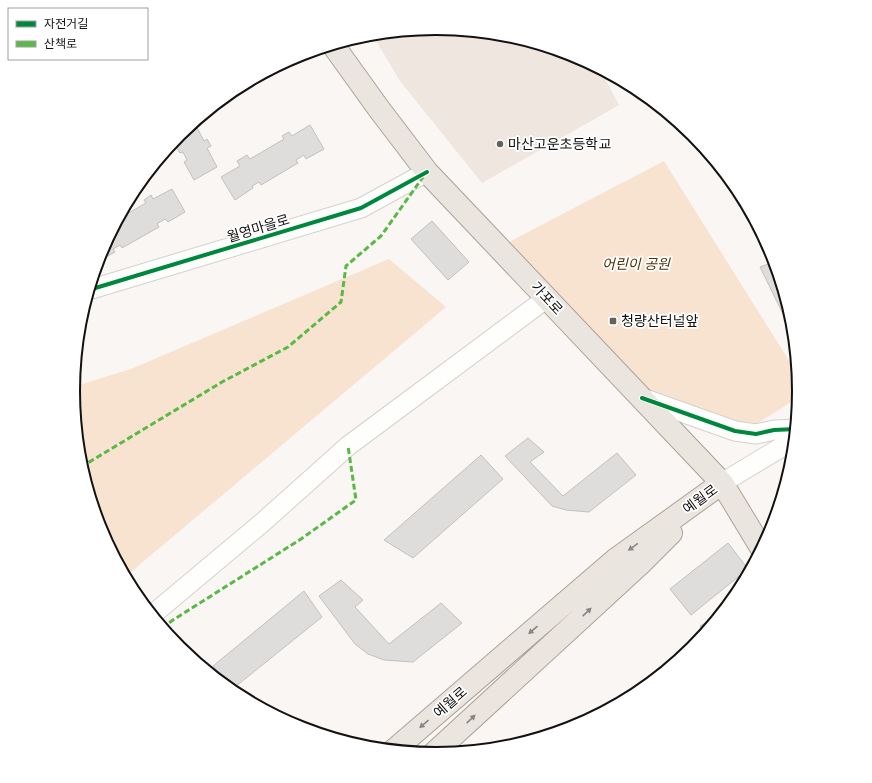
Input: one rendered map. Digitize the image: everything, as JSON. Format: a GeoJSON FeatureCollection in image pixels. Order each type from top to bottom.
{"type":"FeatureCollection","features":[{"type":"Feature","properties":{"kind":"main road","name":"가포로"},"geometry":{"type":"LineString","coordinates":[[336,49],[427,172],[722,483],[758,543]]}},
{"type":"Feature","properties":{"kind":"main road","name":"예월로"},"geometry":{"type":"LineString","coordinates":[[399,746],[614,560],[722,483]]}},
{"type":"Feature","properties":{"kind":"main road","name":"예월로"},"geometry":{"type":"LineString","coordinates":[[440,748],[640,564],[722,483]]}},
{"type":"Feature","properties":{"kind":"street","name":"월영마을로"},"geometry":{"type":"LineString","coordinates":[[95,289],[360,208],[427,172]]}},
{"type":"Feature","properties":{"kind":"street"},"geometry":{"type":"LineString","coordinates":[[156,612],[263,522],[348,446],[547,298]]}},
{"type":"Feature","properties":{"kind":"street"},"geometry":{"type":"LineString","coordinates":[[642,398],[735,431],[756,434],[790,429]]}},
{"type":"Feature","properties":{"kind":"street"},"geometry":{"type":"LineString","coordinates":[[722,483],[788,443]]}},
{"type":"Feature","properties":{"kind":"shaded area","name":"마산고운초등학교"},"geometry":{"type":"Polygon","coordinates":[[[436,35],[483,38],[528,47],[551,54],[594,72],[605,78],[619,105],[482,183],[400,81],[376,40],[436,35]]]}},
{"type":"Feature","properties":{"kind":"green space","name":"어린이 공원"},"geometry":{"type":"Polygon","coordinates":[[[664,161],[792,365],[792,401],[752,427],[671,414],[509,242],[664,161]]]}},
{"type":"Feature","properties":{"kind":"green space"},"geometry":{"type":"Polygon","coordinates":[[[389,259],[446,307],[129,573],[107,528],[98,506],[92,484],[86,461],[80,415],[80,385],[131,369],[389,259]]]}},
{"type":"Feature","properties":{"kind":"building"},"geometry":{"type":"Polygon","coordinates":[[[310,125],[324,149],[306,159],[304,155],[296,160],[298,163],[261,185],[259,182],[252,186],[253,188],[235,200],[221,177],[240,166],[237,161],[247,155],[250,159],[284,139],[282,136],[289,132],[292,136],[310,125]]]}},
{"type":"Feature","properties":{"kind":"building"},"geometry":{"type":"Polygon","coordinates":[[[197,127],[204,141],[207,139],[211,146],[207,148],[217,167],[194,180],[184,162],[187,160],[183,152],[180,153],[176,147],[197,127]]]}},
{"type":"Feature","properties":{"kind":"building"},"geometry":{"type":"Polygon","coordinates":[[[172,189],[185,212],[168,222],[165,219],[157,224],[159,227],[122,248],[120,245],[113,249],[115,252],[106,257],[126,214],[146,203],[144,200],[151,195],[153,199],[172,189]]]}},
{"type":"Feature","properties":{"kind":"building"},"geometry":{"type":"Polygon","coordinates":[[[432,221],[469,262],[448,280],[411,239],[432,221]]]}},
{"type":"Feature","properties":{"kind":"building"},"geometry":{"type":"Polygon","coordinates":[[[769,264],[774,277],[785,318],[760,267],[769,264]]]}},
{"type":"Feature","properties":{"kind":"building"},"geometry":{"type":"Polygon","coordinates":[[[528,438],[544,452],[530,462],[563,496],[617,453],[636,475],[589,512],[566,510],[552,506],[505,456],[528,438]]]}},
{"type":"Feature","properties":{"kind":"building"},"geometry":{"type":"Polygon","coordinates":[[[481,455],[503,479],[413,558],[384,540],[481,455]]]}},
{"type":"Feature","properties":{"kind":"building"},"geometry":{"type":"Polygon","coordinates":[[[728,543],[747,567],[743,573],[691,615],[670,589],[728,543]]]}},
{"type":"Feature","properties":{"kind":"building"},"geometry":{"type":"Polygon","coordinates":[[[341,580],[363,600],[355,607],[389,644],[441,603],[462,623],[413,662],[384,660],[368,654],[355,644],[319,596],[341,580]]]}},
{"type":"Feature","properties":{"kind":"building"},"geometry":{"type":"Polygon","coordinates":[[[304,591],[322,617],[236,686],[213,666],[304,591]]]}},
{"type":"Feature","properties":{"kind":"building"},"geometry":{"type":"Polygon","coordinates":[[[709,621],[702,629],[700,626],[709,621]]]}},
{"type":"Feature","properties":{"kind":"marked path"},"geometry":{"type":"LineString","coordinates":[[87,464],[222,382],[288,347],[341,302],[346,266],[381,236],[423,177]]}},
{"type":"Feature","properties":{"kind":"marked path"},"geometry":{"type":"LineString","coordinates":[[166,625],[301,539],[356,500],[348,446]]}},
{"type":"Feature","properties":{"kind":"cycle path"},"geometry":{"type":"LineString","coordinates":[[95,288],[361,208],[427,172]]}},
{"type":"Feature","properties":{"kind":"cycle path"},"geometry":{"type":"LineString","coordinates":[[642,398],[735,431],[756,434],[774,430],[790,429]]}},
{"type":"Feature","properties":{"kind":"place","name":"마산고운초등학교"},"geometry":{"type":"Point","coordinates":[500,144]}},
{"type":"Feature","properties":{"kind":"place","name":"청량산터널앞"},"geometry":{"type":"Point","coordinates":[613,321]}}]}
